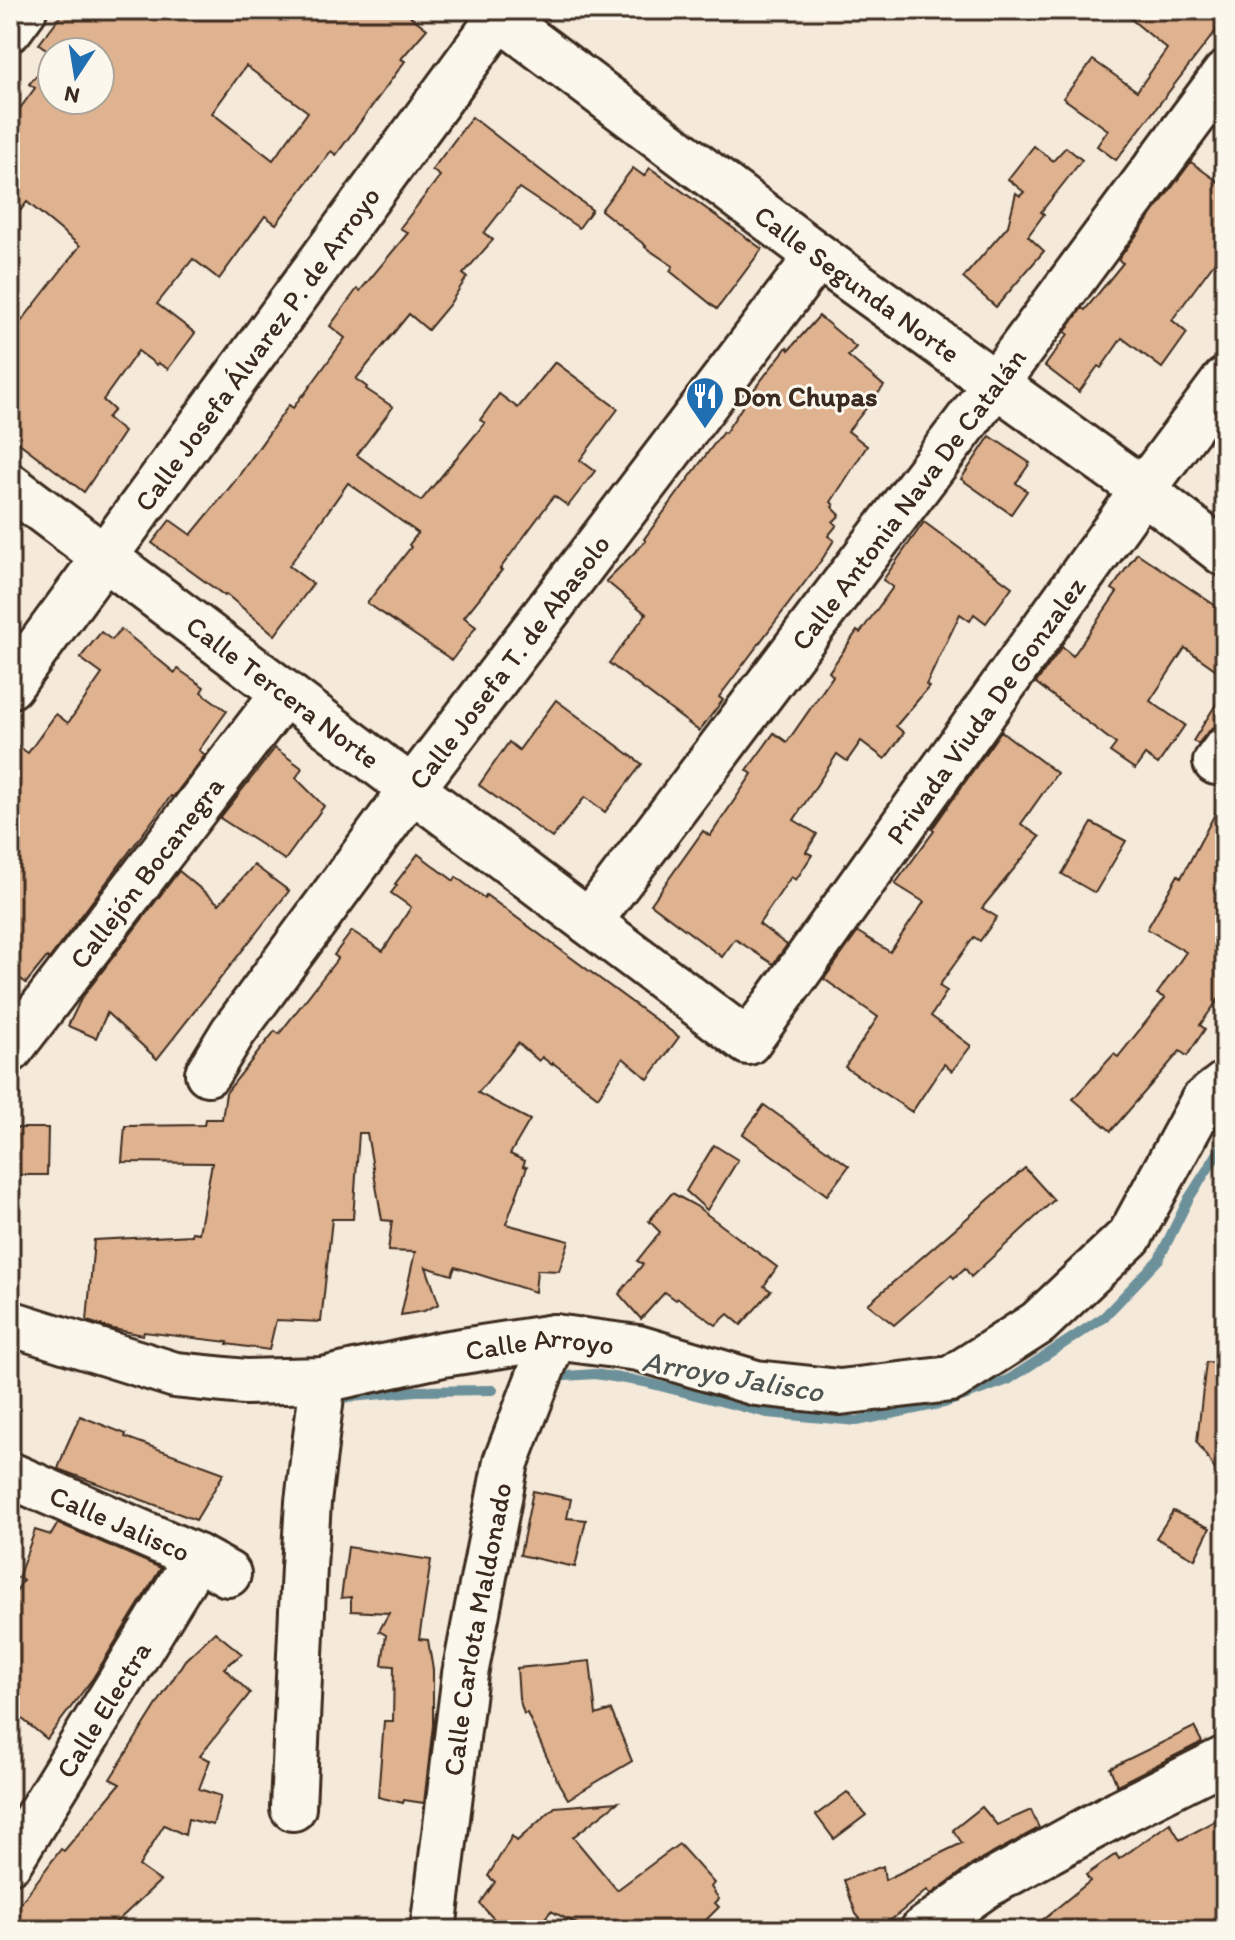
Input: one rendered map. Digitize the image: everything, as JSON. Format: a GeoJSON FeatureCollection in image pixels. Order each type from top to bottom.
{"type":"FeatureCollection","features":[{"type":"Feature","properties":{"kind":"street"},"geometry":{"type":"LineString","coordinates":[[10,29],[24,10]]}},
{"type":"Feature","properties":{"kind":"street","name":"Calle Segunda Norte"},"geometry":{"type":"LineString","coordinates":[[498,12],[818,256],[1143,490],[1225,554]]}},
{"type":"Feature","properties":{"kind":"street","name":"Calle Josefa Álvarez P. de Arroyo"},"geometry":{"type":"LineString","coordinates":[[10,686],[498,12]]}},
{"type":"Feature","properties":{"kind":"street","name":"Calle Antonia Nava De Catalán"},"geometry":{"type":"LineString","coordinates":[[589,922],[1225,74]]}},
{"type":"Feature","properties":{"kind":"street","name":"Calle Josefa T. de Abasolo"},"geometry":{"type":"LineString","coordinates":[[208,1073],[233,1032],[412,789],[818,256]]}},
{"type":"Feature","properties":{"kind":"street","name":"Privada Viuda De Gonzalez"},"geometry":{"type":"LineString","coordinates":[[748,1042],[1225,380]]}},
{"type":"Feature","properties":{"kind":"street","name":"Calle Tercera Norte"},"geometry":{"type":"LineString","coordinates":[[10,486],[748,1042]]}},
{"type":"Feature","properties":{"kind":"street","name":"Callejón Bocanegra"},"geometry":{"type":"LineString","coordinates":[[10,1050],[284,693]]}},
{"type":"Feature","properties":{"kind":"street","name":"Calle Arroyo"},"geometry":{"type":"LineString","coordinates":[[10,1323],[175,1375],[245,1382],[323,1380],[443,1354],[554,1337],[638,1348],[756,1383],[840,1392],[951,1379],[1038,1323],[1130,1236],[1203,1101],[1225,1084]]}},
{"type":"Feature","properties":{"kind":"street","name":"Calle Carlota Maldonado"},"geometry":{"type":"LineString","coordinates":[[433,1930],[465,1674],[506,1462],[554,1337]]}},
{"type":"Feature","properties":{"kind":"street"},"geometry":{"type":"LineString","coordinates":[[293,1808],[308,1502],[323,1380]]}},
{"type":"Feature","properties":{"kind":"street","name":"Calle Jalisco"},"geometry":{"type":"LineString","coordinates":[[10,1475],[212,1566]]}},
{"type":"Feature","properties":{"kind":"street","name":"Calle Electra"},"geometry":{"type":"LineString","coordinates":[[10,1861],[212,1566]]}},
{"type":"Feature","properties":{"kind":"street"},"geometry":{"type":"LineString","coordinates":[[923,1930],[985,1886],[1225,1759]]}},
{"type":"Feature","properties":{"kind":"building"},"geometry":{"type":"Polygon","coordinates":[[[65,10],[402,10],[427,29],[401,59],[405,61],[336,155],[331,151],[276,224],[265,216],[219,279],[193,259],[157,304],[195,333],[168,369],[138,351],[103,400],[114,410],[107,418],[124,432],[84,492],[10,436],[10,336],[80,246],[27,202],[10,224],[10,122],[35,88],[29,84],[36,76],[36,116],[116,116],[116,36],[45,36],[65,10]],[[246,66],[212,113],[273,160],[308,112],[246,66]]]}},
{"type":"Feature","properties":{"kind":"building"},"geometry":{"type":"Polygon","coordinates":[[[1120,10],[1225,10],[1225,19],[1116,160],[1097,146],[1108,130],[1063,98],[1093,60],[1137,91],[1167,49],[1120,10]]]}},
{"type":"Feature","properties":{"kind":"building"},"geometry":{"type":"Polygon","coordinates":[[[472,117],[592,210],[579,228],[519,188],[484,233],[493,240],[463,274],[467,277],[428,330],[409,314],[356,379],[393,407],[357,455],[421,501],[485,423],[480,420],[499,394],[518,408],[555,362],[618,409],[580,460],[595,471],[568,506],[554,496],[502,570],[464,617],[476,627],[452,660],[367,603],[411,547],[409,545],[418,533],[348,483],[289,566],[313,584],[275,635],[226,594],[152,543],[170,520],[191,535],[235,481],[289,405],[293,408],[303,396],[345,338],[330,326],[357,289],[360,291],[408,233],[400,228],[440,176],[432,170],[472,117]]]}},
{"type":"Feature","properties":{"kind":"building"},"geometry":{"type":"Polygon","coordinates":[[[1034,146],[1053,161],[1066,147],[1082,160],[1041,212],[1044,214],[1028,236],[1044,251],[996,307],[963,278],[1008,226],[1016,193],[1020,196],[1024,192],[1008,179],[1034,146]]]}},
{"type":"Feature","properties":{"kind":"building"},"geometry":{"type":"Polygon","coordinates":[[[1191,162],[1225,187],[1225,248],[1172,320],[1187,333],[1162,368],[1122,338],[1079,392],[1045,366],[1082,308],[1085,310],[1123,263],[1118,260],[1191,162]]]}},
{"type":"Feature","properties":{"kind":"building"},"geometry":{"type":"Polygon","coordinates":[[[633,168],[644,176],[650,168],[762,249],[717,309],[670,271],[673,266],[601,210],[633,168]]]}},
{"type":"Feature","properties":{"kind":"building"},"geometry":{"type":"Polygon","coordinates":[[[819,316],[856,347],[848,356],[884,386],[848,431],[867,446],[831,502],[840,515],[833,522],[837,525],[828,536],[834,540],[719,697],[723,700],[699,731],[609,663],[646,614],[606,581],[646,541],[644,539],[725,433],[752,392],[787,347],[789,350],[819,316]]]}},
{"type":"Feature","properties":{"kind":"building"},"geometry":{"type":"Polygon","coordinates":[[[990,436],[1030,463],[1016,483],[1027,491],[1011,514],[961,479],[990,436]]]}},
{"type":"Feature","properties":{"kind":"building"},"geometry":{"type":"Polygon","coordinates":[[[924,522],[1012,587],[986,623],[974,614],[970,621],[960,614],[926,685],[929,687],[896,726],[904,733],[885,759],[861,741],[847,761],[837,754],[794,820],[817,834],[806,852],[812,855],[796,880],[791,877],[759,924],[787,945],[773,964],[735,939],[722,957],[651,904],[703,831],[710,836],[752,774],[747,770],[774,733],[787,742],[833,676],[829,672],[857,631],[860,633],[893,587],[883,580],[924,522]]]}},
{"type":"Feature","properties":{"kind":"building"},"geometry":{"type":"Polygon","coordinates":[[[1137,553],[1225,612],[1225,676],[1185,648],[1150,701],[1185,725],[1158,764],[1145,755],[1135,769],[1110,752],[1116,744],[1036,683],[1062,647],[1073,656],[1117,592],[1112,589],[1137,553]]]}},
{"type":"Feature","properties":{"kind":"building"},"geometry":{"type":"Polygon","coordinates":[[[121,629],[175,673],[178,669],[204,687],[201,692],[227,711],[199,750],[205,755],[49,959],[47,957],[26,983],[10,971],[10,741],[28,753],[56,714],[68,723],[102,674],[80,658],[101,632],[112,640],[121,629]]]}},
{"type":"Feature","properties":{"kind":"building"},"geometry":{"type":"Polygon","coordinates":[[[1225,690],[1225,726],[1214,727],[1198,744],[1193,741],[1225,690]]]}},
{"type":"Feature","properties":{"kind":"building"},"geometry":{"type":"Polygon","coordinates":[[[556,700],[642,764],[605,812],[585,797],[552,838],[479,785],[509,742],[519,750],[556,700]]]}},
{"type":"Feature","properties":{"kind":"building"},"geometry":{"type":"Polygon","coordinates":[[[1001,731],[1057,773],[1021,824],[1040,837],[982,908],[997,917],[980,941],[974,937],[939,986],[947,991],[931,1016],[971,1046],[952,1071],[944,1064],[912,1112],[845,1067],[878,1017],[824,979],[858,932],[890,952],[924,902],[895,884],[1001,731]]]}},
{"type":"Feature","properties":{"kind":"building"},"geometry":{"type":"Polygon","coordinates":[[[275,748],[302,768],[296,778],[324,806],[285,860],[220,818],[275,748]]]}},
{"type":"Feature","properties":{"kind":"building"},"geometry":{"type":"Polygon","coordinates":[[[1225,795],[1225,990],[1200,1025],[1205,1029],[1187,1056],[1180,1051],[1111,1131],[1073,1099],[1114,1054],[1118,1057],[1165,998],[1157,994],[1186,952],[1147,929],[1178,875],[1181,878],[1225,795]]]}},
{"type":"Feature","properties":{"kind":"building"},"geometry":{"type":"Polygon","coordinates":[[[1092,823],[1126,841],[1095,893],[1062,874],[1092,823]]]}},
{"type":"Feature","properties":{"kind":"building"},"geometry":{"type":"Polygon","coordinates":[[[418,854],[454,881],[456,877],[484,898],[486,895],[679,1037],[648,1079],[623,1058],[598,1097],[553,1063],[542,1057],[539,1061],[518,1043],[478,1093],[530,1120],[510,1154],[525,1161],[523,1166],[527,1167],[506,1224],[569,1241],[559,1271],[537,1270],[535,1292],[455,1267],[452,1275],[426,1267],[439,1304],[424,1311],[401,1315],[415,1252],[388,1251],[392,1221],[382,1220],[367,1133],[359,1133],[353,1219],[332,1219],[321,1322],[276,1320],[269,1350],[144,1332],[143,1335],[87,1321],[94,1240],[199,1233],[212,1163],[122,1162],[125,1126],[204,1125],[205,1119],[222,1119],[226,1093],[275,1031],[279,1034],[338,958],[334,955],[352,931],[383,951],[411,907],[391,893],[418,854]]]}},
{"type":"Feature","properties":{"kind":"building"},"geometry":{"type":"Polygon","coordinates":[[[254,865],[289,891],[157,1059],[107,1013],[96,1038],[68,1026],[81,999],[179,871],[219,904],[254,865]]]}},
{"type":"Feature","properties":{"kind":"building"},"geometry":{"type":"Polygon","coordinates":[[[764,1105],[849,1166],[827,1195],[743,1134],[764,1105]]]}},
{"type":"Feature","properties":{"kind":"building"},"geometry":{"type":"Polygon","coordinates":[[[10,1128],[48,1128],[47,1175],[10,1175],[10,1128]]]}},
{"type":"Feature","properties":{"kind":"building"},"geometry":{"type":"Polygon","coordinates":[[[714,1145],[738,1160],[707,1210],[686,1191],[714,1145]]]}},
{"type":"Feature","properties":{"kind":"building"},"geometry":{"type":"Polygon","coordinates":[[[1025,1168],[1054,1200],[971,1277],[965,1268],[954,1278],[951,1275],[894,1325],[868,1304],[1025,1168]]]}},
{"type":"Feature","properties":{"kind":"building"},"geometry":{"type":"Polygon","coordinates":[[[672,1193],[696,1206],[777,1267],[764,1286],[771,1291],[741,1325],[728,1314],[716,1325],[665,1292],[641,1319],[619,1294],[643,1264],[637,1261],[660,1232],[649,1221],[672,1193]]]}},
{"type":"Feature","properties":{"kind":"building"},"geometry":{"type":"Polygon","coordinates":[[[1206,1362],[1225,1363],[1225,1485],[1197,1442],[1206,1362]]]}},
{"type":"Feature","properties":{"kind":"building"},"geometry":{"type":"Polygon","coordinates":[[[80,1416],[126,1434],[125,1437],[224,1473],[196,1520],[58,1469],[80,1416]]]}},
{"type":"Feature","properties":{"kind":"building"},"geometry":{"type":"Polygon","coordinates":[[[533,1491],[571,1499],[567,1518],[586,1520],[575,1567],[520,1555],[533,1491]]]}},
{"type":"Feature","properties":{"kind":"building"},"geometry":{"type":"Polygon","coordinates":[[[1173,1511],[1210,1528],[1195,1559],[1156,1538],[1173,1511]]]}},
{"type":"Feature","properties":{"kind":"building"},"geometry":{"type":"Polygon","coordinates":[[[58,1523],[161,1568],[93,1678],[47,1739],[10,1709],[10,1602],[23,1580],[18,1578],[35,1530],[51,1535],[58,1523]]]}},
{"type":"Feature","properties":{"kind":"building"},"geometry":{"type":"Polygon","coordinates":[[[348,1547],[431,1560],[419,1639],[428,1640],[433,1670],[433,1725],[424,1803],[404,1800],[403,1803],[378,1797],[384,1721],[393,1721],[394,1666],[382,1665],[386,1635],[379,1631],[389,1613],[351,1611],[351,1597],[341,1598],[348,1547]]]}},
{"type":"Feature","properties":{"kind":"building"},"geometry":{"type":"Polygon","coordinates":[[[215,1632],[242,1654],[224,1668],[250,1693],[200,1756],[210,1760],[199,1789],[221,1796],[213,1825],[188,1819],[185,1835],[164,1825],[139,1866],[160,1881],[108,1930],[10,1930],[10,1917],[61,1849],[64,1851],[120,1784],[110,1779],[185,1660],[215,1632]]]}},
{"type":"Feature","properties":{"kind":"building"},"geometry":{"type":"Polygon","coordinates":[[[590,1661],[596,1715],[611,1710],[632,1761],[568,1799],[527,1713],[524,1714],[519,1698],[517,1668],[590,1661]]]}},
{"type":"Feature","properties":{"kind":"building"},"geometry":{"type":"Polygon","coordinates":[[[1194,1727],[1202,1742],[1117,1785],[1110,1768],[1194,1727]]]}},
{"type":"Feature","properties":{"kind":"building"},"geometry":{"type":"Polygon","coordinates":[[[847,1792],[866,1815],[834,1839],[816,1815],[847,1792]]]}},
{"type":"Feature","properties":{"kind":"building"},"geometry":{"type":"Polygon","coordinates":[[[618,1802],[573,1837],[617,1890],[679,1844],[714,1883],[711,1887],[719,1899],[715,1903],[719,1907],[696,1930],[618,1925],[614,1930],[589,1930],[551,1911],[535,1930],[504,1930],[480,1904],[495,1882],[488,1876],[512,1836],[517,1841],[555,1807],[618,1802]]]}},
{"type":"Feature","properties":{"kind":"building"},"geometry":{"type":"Polygon","coordinates":[[[982,1807],[997,1825],[1031,1810],[1039,1828],[973,1864],[931,1894],[927,1890],[879,1930],[869,1930],[856,1914],[844,1880],[883,1866],[885,1880],[962,1843],[953,1830],[982,1807]]]}},
{"type":"Feature","properties":{"kind":"building"},"geometry":{"type":"Polygon","coordinates":[[[1225,1816],[1225,1930],[1030,1930],[1090,1881],[1086,1875],[1116,1854],[1119,1859],[1170,1823],[1180,1840],[1225,1816]]]}},
{"type":"Feature","properties":{"kind":"waterway","name":"Arroyo Jalisco"},"geometry":{"type":"LineString","coordinates":[[550,1377],[595,1374],[644,1382],[767,1413],[857,1421],[944,1403],[1008,1380],[1104,1317],[1159,1259],[1189,1198],[1225,1142]]}},
{"type":"Feature","properties":{"kind":"waterway","name":"Arroyo Jalisco"},"geometry":{"type":"LineString","coordinates":[[340,1398],[416,1391],[493,1390]]}},
{"type":"Feature","properties":{"kind":"place","name":"Don Chupas"},"geometry":{"type":"Point","coordinates":[705,430]}}]}
